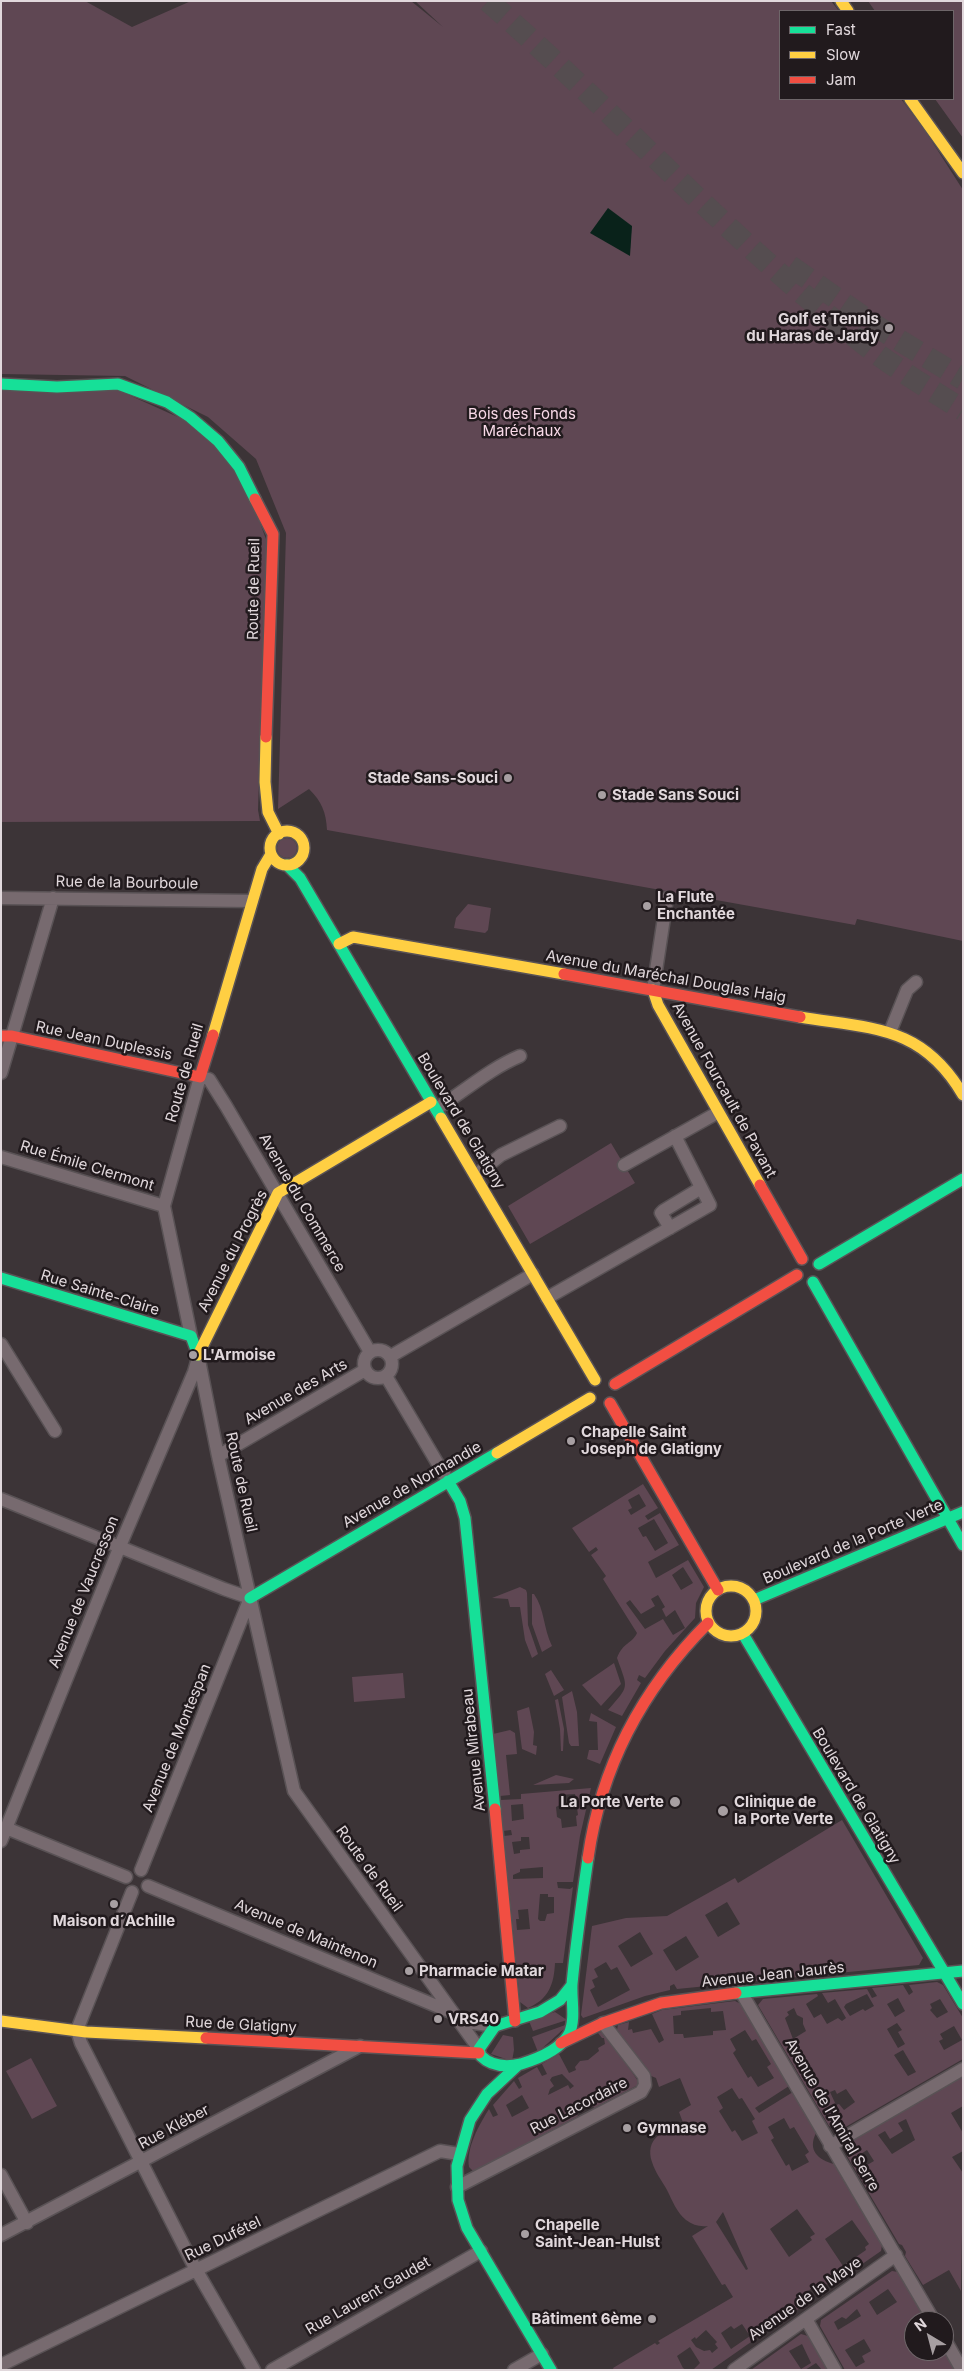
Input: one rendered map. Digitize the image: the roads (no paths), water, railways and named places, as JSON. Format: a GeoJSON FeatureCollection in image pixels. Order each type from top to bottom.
{"type":"FeatureCollection","features":[{"type":"Feature","properties":{"kind":"street"},"geometry":{"type":"LineString","coordinates":[[841,1],[854,6]]}},
{"type":"Feature","properties":{"kind":"street"},"geometry":{"type":"LineString","coordinates":[[911,100],[963,173]]}},
{"type":"Feature","properties":{"kind":"street"},"geometry":{"type":"LineString","coordinates":[[924,100],[963,155]]}},
{"type":"Feature","properties":{"kind":"street","name":"Route de Rueil"},"geometry":{"type":"LineString","coordinates":[[1,384],[57,387],[118,384],[142,392],[167,402],[190,417],[218,441],[239,467],[273,534],[265,782],[268,812],[279,834]]}},
{"type":"Feature","properties":{"kind":"street"},"geometry":{"type":"LineString","coordinates":[[261,875],[299,860],[304,849],[300,838],[290,832],[279,834],[271,842],[271,854],[284,865]]}},
{"type":"Feature","properties":{"kind":"street","name":"Route de Rueil"},"geometry":{"type":"LineString","coordinates":[[271,854],[262,869],[252,900],[164,1206],[250,1598],[297,1796],[456,2016],[479,2051]]}},
{"type":"Feature","properties":{"kind":"street","name":"Boulevard de Glatigny"},"geometry":{"type":"LineString","coordinates":[[299,860],[300,878]]}},
{"type":"Feature","properties":{"kind":"street","name":"Boulevard de Glatigny"},"geometry":{"type":"LineString","coordinates":[[284,865],[300,878],[595,1380]]}},
{"type":"Feature","properties":{"kind":"street","name":"Rue de la Bourboule"},"geometry":{"type":"LineString","coordinates":[[1,898],[252,900]]}},
{"type":"Feature","properties":{"kind":"street"},"geometry":{"type":"LineString","coordinates":[[1,1073],[7,1036],[52,898]]}},
{"type":"Feature","properties":{"kind":"street"},"geometry":{"type":"LineString","coordinates":[[653,990],[667,898]]}},
{"type":"Feature","properties":{"kind":"street","name":"Avenue du Maréchal Douglas Haig"},"geometry":{"type":"LineString","coordinates":[[339,944],[353,937],[890,1032],[914,1041],[934,1056],[950,1072],[963,1095]]}},
{"type":"Feature","properties":{"kind":"street"},"geometry":{"type":"LineString","coordinates":[[890,1032],[907,990],[916,982]]}},
{"type":"Feature","properties":{"kind":"street","name":"Avenue Fourcault de Pavant"},"geometry":{"type":"LineString","coordinates":[[653,990],[658,1005],[717,1113],[802,1260]]}},
{"type":"Feature","properties":{"kind":"street","name":"Rue Jean Duplessis"},"geometry":{"type":"LineString","coordinates":[[7,1036],[200,1077]]}},
{"type":"Feature","properties":{"kind":"street"},"geometry":{"type":"LineString","coordinates":[[434,1105],[465,1091],[486,1073],[520,1056]]}},
{"type":"Feature","properties":{"kind":"street","name":"Avenue du Commerce"},"geometry":{"type":"LineString","coordinates":[[200,1077],[209,1079],[370,1352]]}},
{"type":"Feature","properties":{"kind":"street","name":"Avenue du Progrès"},"geometry":{"type":"LineString","coordinates":[[196,1346],[278,1194],[434,1105]]}},
{"type":"Feature","properties":{"kind":"street"},"geometry":{"type":"LineString","coordinates":[[624,1165],[717,1113]]}},
{"type":"Feature","properties":{"kind":"street"},"geometry":{"type":"LineString","coordinates":[[476,1175],[501,1155],[560,1126]]}},
{"type":"Feature","properties":{"kind":"street"},"geometry":{"type":"LineString","coordinates":[[547,1298],[710,1205],[675,1136]]}},
{"type":"Feature","properties":{"kind":"street","name":"Rue Émile Clermont"},"geometry":{"type":"LineString","coordinates":[[1,1157],[164,1206]]}},
{"type":"Feature","properties":{"kind":"street"},"geometry":{"type":"LineString","coordinates":[[819,1264],[963,1179]]}},
{"type":"Feature","properties":{"kind":"street"},"geometry":{"type":"LineString","coordinates":[[670,1228],[661,1213],[701,1188]]}},
{"type":"Feature","properties":{"kind":"street"},"geometry":{"type":"LineString","coordinates":[[813,1259],[819,1264],[820,1274],[813,1282],[802,1281],[797,1275],[796,1266],[802,1260],[813,1259]]}},
{"type":"Feature","properties":{"kind":"street"},"geometry":{"type":"LineString","coordinates":[[391,1356],[533,1274]]}},
{"type":"Feature","properties":{"kind":"street"},"geometry":{"type":"LineString","coordinates":[[615,1384],[797,1275]]}},
{"type":"Feature","properties":{"kind":"street","name":"Rue Sainte-Claire"},"geometry":{"type":"LineString","coordinates":[[1,1278],[196,1346]]}},
{"type":"Feature","properties":{"kind":"street"},"geometry":{"type":"LineString","coordinates":[[813,1282],[963,1545]]}},
{"type":"Feature","properties":{"kind":"street"},"geometry":{"type":"LineString","coordinates":[[1,1344],[55,1431]]}},
{"type":"Feature","properties":{"kind":"street","name":"Avenue de Vaucresson"},"geometry":{"type":"LineString","coordinates":[[1,1841],[120,1546],[194,1372],[196,1346]]}},
{"type":"Feature","properties":{"kind":"street"},"geometry":{"type":"LineString","coordinates":[[383,1350],[391,1356],[392,1369],[386,1376],[372,1376],[365,1370],[364,1362],[370,1352],[383,1350]]}},
{"type":"Feature","properties":{"kind":"street","name":"Avenue des Arts"},"geometry":{"type":"LineString","coordinates":[[218,1456],[365,1370]]}},
{"type":"Feature","properties":{"kind":"street"},"geometry":{"type":"LineString","coordinates":[[386,1376],[448,1481]]}},
{"type":"Feature","properties":{"kind":"street"},"geometry":{"type":"LineString","coordinates":[[608,1378],[615,1384],[617,1392],[610,1404],[596,1404],[590,1398],[589,1390],[595,1380],[608,1378]]}},
{"type":"Feature","properties":{"kind":"street","name":"Avenue de Normandie"},"geometry":{"type":"LineString","coordinates":[[250,1598],[590,1398]]}},
{"type":"Feature","properties":{"kind":"street"},"geometry":{"type":"LineString","coordinates":[[610,1404],[718,1590]]}},
{"type":"Feature","properties":{"kind":"street","name":"Avenue Mirabeau"},"geometry":{"type":"LineString","coordinates":[[448,1481],[460,1502],[465,1518],[488,1730],[515,2021]]}},
{"type":"Feature","properties":{"kind":"street"},"geometry":{"type":"LineString","coordinates":[[1,1499],[250,1598]]}},
{"type":"Feature","properties":{"kind":"street","name":"Boulevard de la Porte Verte"},"geometry":{"type":"LineString","coordinates":[[754,1600],[963,1512]]}},
{"type":"Feature","properties":{"kind":"street"},"geometry":{"type":"LineString","coordinates":[[736,1586],[746,1591],[754,1600],[756,1615],[754,1622],[742,1634],[728,1637],[720,1634],[708,1623],[706,1612],[708,1602],[718,1590],[736,1586]]}},
{"type":"Feature","properties":{"kind":"street","name":"Avenue de Montespan"},"geometry":{"type":"LineString","coordinates":[[141,1870],[250,1598]]}},
{"type":"Feature","properties":{"kind":"street"},"geometry":{"type":"LineString","coordinates":[[560,2044],[567,2035],[571,2020],[572,1985],[588,1858],[599,1800],[608,1771],[621,1741],[643,1702],[684,1647],[708,1623]]}},
{"type":"Feature","properties":{"kind":"street","name":"Boulevard de Glatigny"},"geometry":{"type":"LineString","coordinates":[[742,1634],[963,2004]]}},
{"type":"Feature","properties":{"kind":"street"},"geometry":{"type":"LineString","coordinates":[[6,1828],[126,1877]]}},
{"type":"Feature","properties":{"kind":"street"},"geometry":{"type":"LineString","coordinates":[[141,1870],[147,1874],[148,1886],[140,1893],[132,1892],[126,1884],[126,1877],[130,1872],[141,1870]]}},
{"type":"Feature","properties":{"kind":"street","name":"Avenue de Maintenon"},"geometry":{"type":"LineString","coordinates":[[148,1886],[456,2016],[495,2026]]}},
{"type":"Feature","properties":{"kind":"street"},"geometry":{"type":"LineString","coordinates":[[132,1892],[77,2030],[80,2043],[197,2270],[254,2370]]}},
{"type":"Feature","properties":{"kind":"street","name":"Avenue Jean Jaurès"},"geometry":{"type":"LineString","coordinates":[[518,2065],[538,2057],[603,2022],[661,2003],[741,1992],[963,1971]]}},
{"type":"Feature","properties":{"kind":"street"},"geometry":{"type":"LineString","coordinates":[[487,2094],[489,2071],[479,2051],[495,2026],[515,2021],[552,2006],[572,1985]]}},
{"type":"Feature","properties":{"kind":"street","name":"Avenue de l'Amiral Serre"},"geometry":{"type":"LineString","coordinates":[[741,1992],[928,2311]]}},
{"type":"Feature","properties":{"kind":"street"},"geometry":{"type":"LineString","coordinates":[[552,2006],[571,2020],[590,2028]]}},
{"type":"Feature","properties":{"kind":"street","name":"Rue de Glatigny"},"geometry":{"type":"LineString","coordinates":[[1,2021],[77,2030],[479,2051]]}},
{"type":"Feature","properties":{"kind":"street","name":"Rue Lacordaire"},"geometry":{"type":"LineString","coordinates":[[457,2187],[641,2092],[646,2085],[644,2076],[603,2022]]}},
{"type":"Feature","properties":{"kind":"street","name":"Rue Kléber"},"geometry":{"type":"LineString","coordinates":[[1,2235],[360,2046]]}},
{"type":"Feature","properties":{"kind":"street"},"geometry":{"type":"LineString","coordinates":[[489,2071],[518,2065]]}},
{"type":"Feature","properties":{"kind":"street"},"geometry":{"type":"LineString","coordinates":[[518,2065],[487,2094],[470,2120],[459,2154],[457,2187],[462,2215],[551,2370]]}},
{"type":"Feature","properties":{"kind":"street"},"geometry":{"type":"LineString","coordinates":[[830,2146],[963,2069]]}},
{"type":"Feature","properties":{"kind":"street","name":"Rue Dufétel"},"geometry":{"type":"LineString","coordinates":[[1,2365],[440,2150],[459,2154]]}},
{"type":"Feature","properties":{"kind":"street"},"geometry":{"type":"LineString","coordinates":[[1,2174],[27,2223]]}},
{"type":"Feature","properties":{"kind":"street","name":"Rue Laurent Gaudet"},"geometry":{"type":"LineString","coordinates":[[272,2370],[481,2251]]}},
{"type":"Feature","properties":{"kind":"street","name":"Avenue de la Maye"},"geometry":{"type":"LineString","coordinates":[[734,2370],[896,2255]]}},
{"type":"Feature","properties":{"kind":"street"},"geometry":{"type":"LineString","coordinates":[[806,2318],[835,2370]]}},
{"type":"Feature","properties":{"kind":"street"},"geometry":{"type":"LineString","coordinates":[[514,2370],[542,2354]]}},
{"type":"Feature","properties":{"kind":"street"},"geometry":{"type":"LineString","coordinates":[[954,2356],[962,2370]]}},
{"type":"Feature","properties":{"kind":"tunnel"},"geometry":{"type":"LineString","coordinates":[[488,1],[583,88],[769,265],[868,347],[915,380],[963,410]]}},
{"type":"Feature","properties":{"kind":"tunnel"},"geometry":{"type":"LineString","coordinates":[[790,266],[879,328],[963,379]]}},
{"type":"Feature","properties":{"kind":"place","name":"Golf et Tennis du Haras de Jardy"},"geometry":{"type":"Point","coordinates":[889,328]}},
{"type":"Feature","properties":{"kind":"place","name":"Stade Sans-Souci"},"geometry":{"type":"Point","coordinates":[508,778]}},
{"type":"Feature","properties":{"kind":"place","name":"Stade Sans Souci"},"geometry":{"type":"Point","coordinates":[602,795]}},
{"type":"Feature","properties":{"kind":"place","name":"La Flute Enchantée"},"geometry":{"type":"Point","coordinates":[647,906]}},
{"type":"Feature","properties":{"kind":"place","name":"L'Armoise"},"geometry":{"type":"Point","coordinates":[193,1355]}},
{"type":"Feature","properties":{"kind":"place","name":"Chapelle Saint Joseph de Glatigny"},"geometry":{"type":"Point","coordinates":[571,1441]}},
{"type":"Feature","properties":{"kind":"place","name":"La Porte Verte"},"geometry":{"type":"Point","coordinates":[675,1802]}},
{"type":"Feature","properties":{"kind":"place","name":"Clinique de la Porte Verte"},"geometry":{"type":"Point","coordinates":[723,1811]}},
{"type":"Feature","properties":{"kind":"place","name":"Maison d´Achille"},"geometry":{"type":"Point","coordinates":[114,1904]}},
{"type":"Feature","properties":{"kind":"place","name":"Pharmacie Matar"},"geometry":{"type":"Point","coordinates":[409,1971]}},
{"type":"Feature","properties":{"kind":"place","name":"VRS40"},"geometry":{"type":"Point","coordinates":[438,2019]}},
{"type":"Feature","properties":{"kind":"place","name":"Gymnase"},"geometry":{"type":"Point","coordinates":[627,2128]}},
{"type":"Feature","properties":{"kind":"place","name":"Chapelle Saint-Jean-Hulst"},"geometry":{"type":"Point","coordinates":[525,2234]}},
{"type":"Feature","properties":{"kind":"place","name":"Bâtiment 6ème"},"geometry":{"type":"Point","coordinates":[652,2319]}},
{"type":"Feature","properties":{"kind":"park label","name":"Bois des Fonds Maréchaux"},"geometry":{"type":"Point","coordinates":[522,422]}}]}
